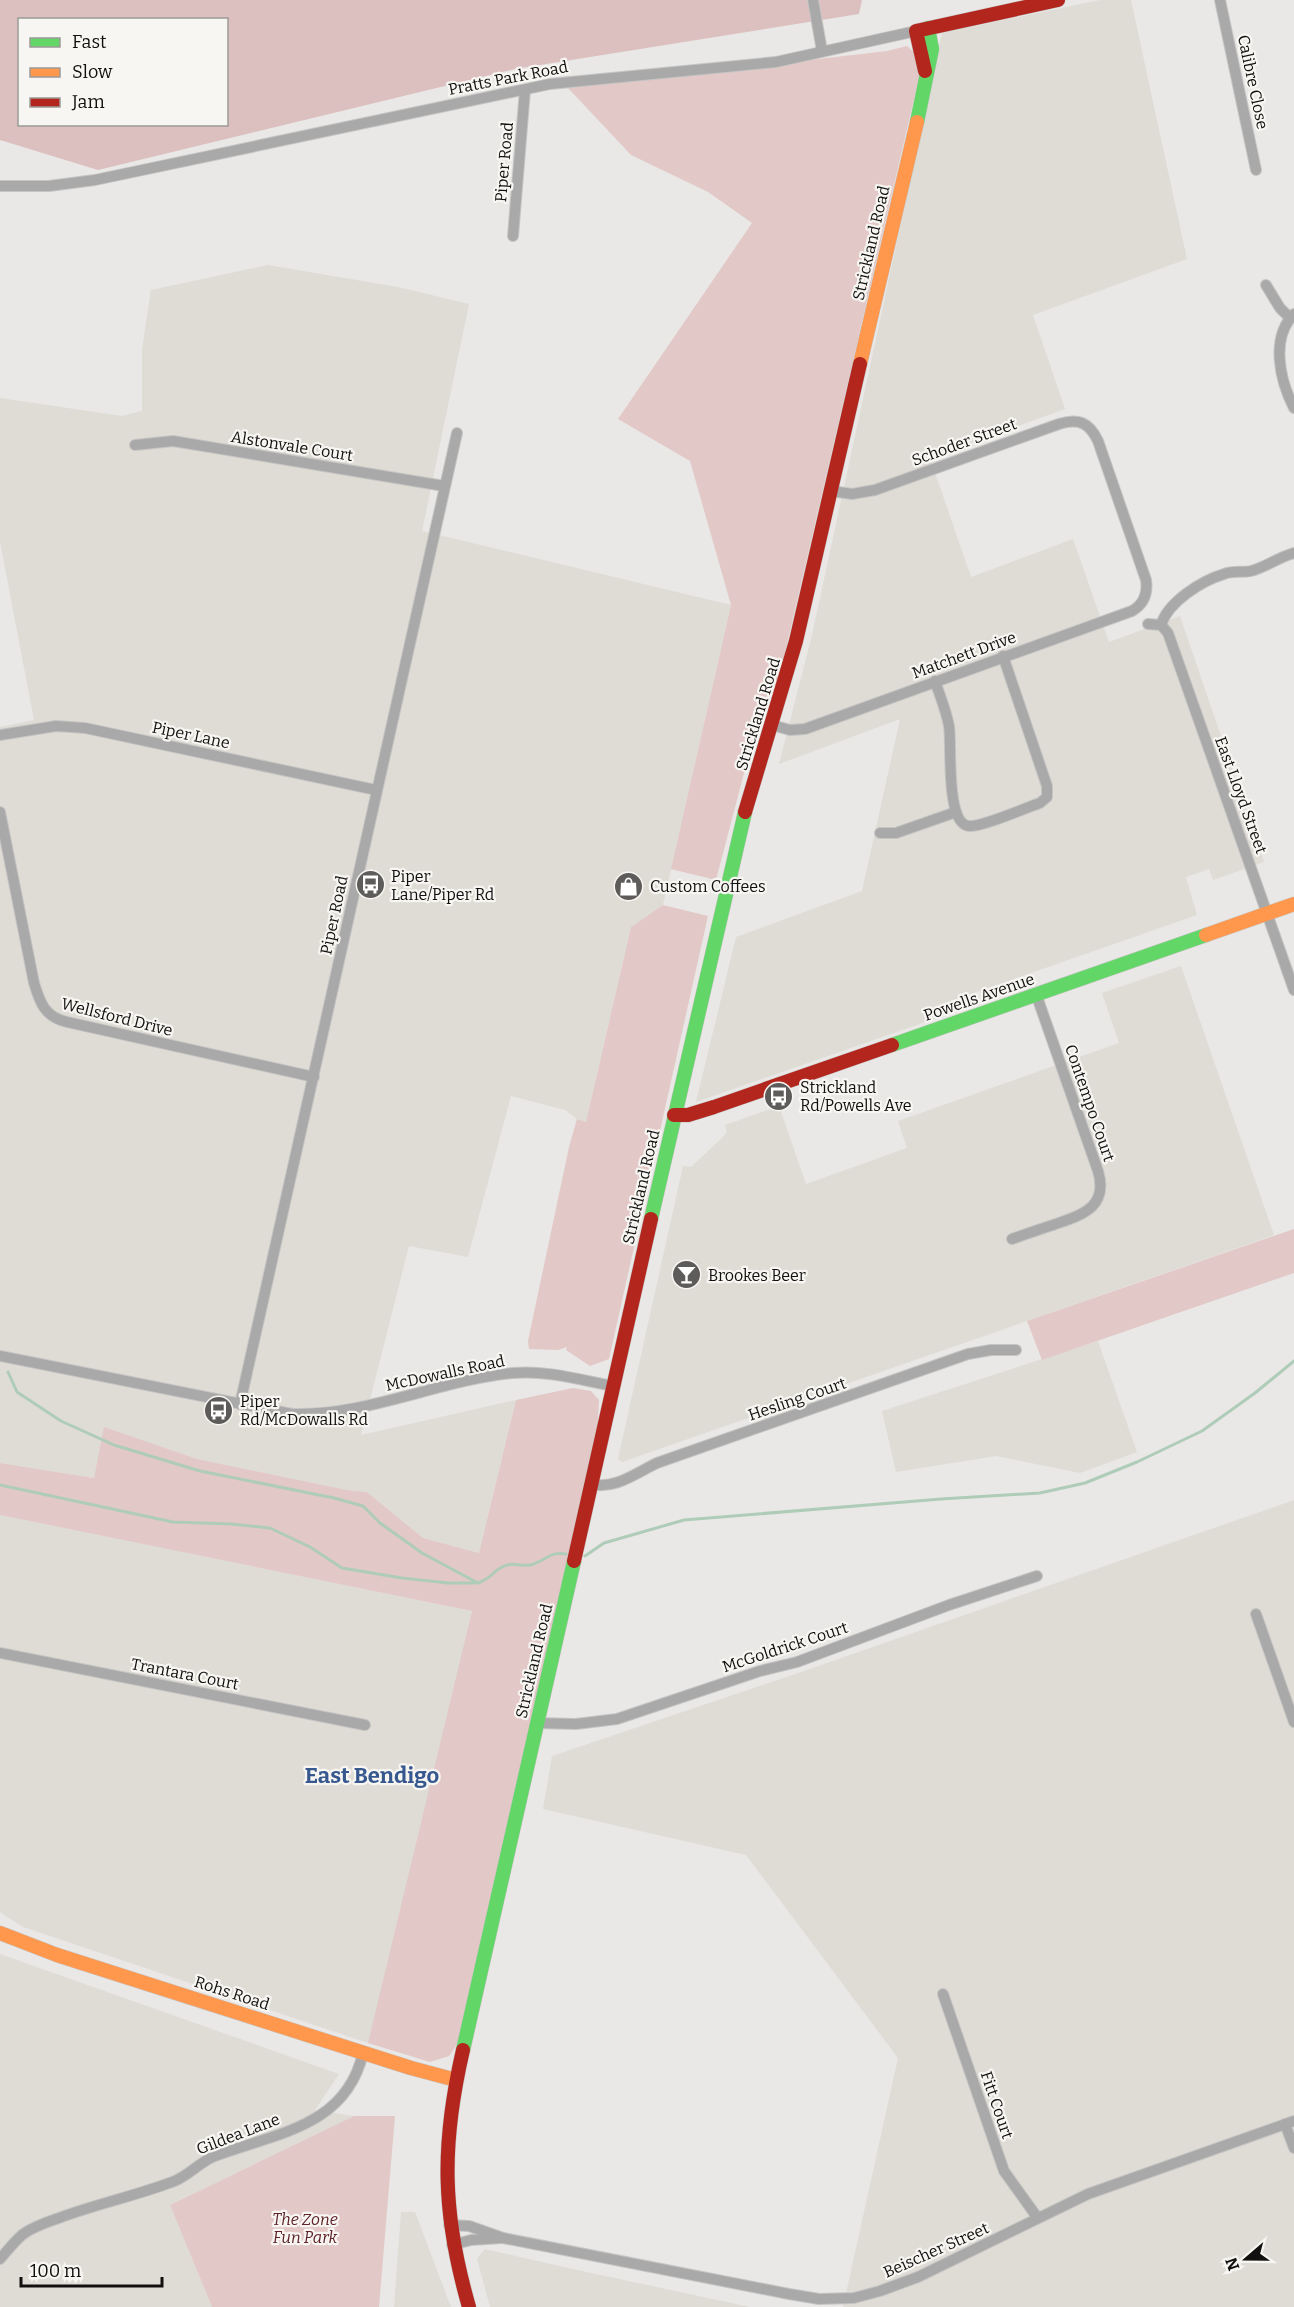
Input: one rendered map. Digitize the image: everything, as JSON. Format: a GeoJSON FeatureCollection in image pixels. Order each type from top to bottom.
{"type":"FeatureCollection","features":[{"type":"Feature","properties":{"kind":"main road","name":"Pratts Park Road"},"geometry":{"type":"LineString","coordinates":[[922,29],[1058,0]]}},
{"type":"Feature","properties":{"kind":"main road","name":"Strickland Road"},"geometry":{"type":"LineString","coordinates":[[469,2307],[448,2225],[447,2147],[456,2080],[738,837],[793,655],[926,80],[922,29]]}},
{"type":"Feature","properties":{"kind":"main road","name":"Powells Avenue"},"geometry":{"type":"LineString","coordinates":[[674,1115],[688,1115],[714,1107],[1294,904]]}},
{"type":"Feature","properties":{"kind":"main road","name":"Rohs Road"},"geometry":{"type":"LineString","coordinates":[[0,1933],[57,1955],[456,2080]]}},
{"type":"Feature","properties":{"kind":"street"},"geometry":{"type":"LineString","coordinates":[[813,0],[822,51]]}},
{"type":"Feature","properties":{"kind":"street","name":"Calibre Close"},"geometry":{"type":"LineString","coordinates":[[1220,0],[1256,170]]}},
{"type":"Feature","properties":{"kind":"street","name":"Pratts Park Road"},"geometry":{"type":"LineString","coordinates":[[0,186],[49,186],[96,180],[550,84],[776,62],[922,29]]}},
{"type":"Feature","properties":{"kind":"street","name":"Piper Road"},"geometry":{"type":"LineString","coordinates":[[513,236],[525,90]]}},
{"type":"Feature","properties":{"kind":"street"},"geometry":{"type":"LineString","coordinates":[[1266,285],[1280,308],[1292,316],[1283,335],[1280,362],[1285,387],[1294,408]]}},
{"type":"Feature","properties":{"kind":"street","name":"Schoder Street"},"geometry":{"type":"LineString","coordinates":[[831,491],[845,494],[876,489],[1072,421],[1087,424],[1098,441],[1146,580]]}},
{"type":"Feature","properties":{"kind":"street","name":"Piper Road"},"geometry":{"type":"LineString","coordinates":[[240,1404],[314,1077],[375,790],[457,433]]}},
{"type":"Feature","properties":{"kind":"street","name":"Alstonvale Court"},"geometry":{"type":"LineString","coordinates":[[135,445],[173,441],[444,486]]}},
{"type":"Feature","properties":{"kind":"street"},"geometry":{"type":"LineString","coordinates":[[1148,624],[1161,625],[1168,609],[1175,602],[1213,578],[1234,571],[1254,570],[1294,553]]}},
{"type":"Feature","properties":{"kind":"street","name":"Matchett Drive"},"geometry":{"type":"LineString","coordinates":[[772,725],[790,730],[805,729],[1132,611],[1145,597],[1146,580]]}},
{"type":"Feature","properties":{"kind":"street","name":"East Lloyd Street"},"geometry":{"type":"LineString","coordinates":[[1161,625],[1168,633],[1294,990]]}},
{"type":"Feature","properties":{"kind":"street"},"geometry":{"type":"LineString","coordinates":[[935,681],[948,723],[950,779],[956,812],[964,825],[973,826],[1040,803],[1047,797],[1047,786],[1003,656]]}},
{"type":"Feature","properties":{"kind":"street","name":"Piper Lane"},"geometry":{"type":"LineString","coordinates":[[0,735],[56,726],[85,728],[375,790]]}},
{"type":"Feature","properties":{"kind":"street","name":"Wellsford Drive"},"geometry":{"type":"LineString","coordinates":[[0,812],[34,983],[42,1007],[49,1015],[67,1023],[314,1077]]}},
{"type":"Feature","properties":{"kind":"street"},"geometry":{"type":"LineString","coordinates":[[880,833],[896,832],[956,812]]}},
{"type":"Feature","properties":{"kind":"street","name":"Contempo Court"},"geometry":{"type":"LineString","coordinates":[[1012,1239],[1084,1213],[1098,1199],[1101,1185],[1036,994]]}},
{"type":"Feature","properties":{"kind":"street","name":"Hesling Court"},"geometry":{"type":"LineString","coordinates":[[591,1484],[600,1486],[618,1483],[657,1463],[968,1354],[991,1350],[1016,1350]]}},
{"type":"Feature","properties":{"kind":"street","name":"McDowalls Road"},"geometry":{"type":"LineString","coordinates":[[0,1356],[280,1413],[319,1414],[515,1373],[554,1375],[613,1386]]}},
{"type":"Feature","properties":{"kind":"street","name":"McGoldrick Court"},"geometry":{"type":"LineString","coordinates":[[537,1723],[576,1724],[617,1719],[760,1671],[797,1662],[949,1605],[1037,1576]]}},
{"type":"Feature","properties":{"kind":"street"},"geometry":{"type":"LineString","coordinates":[[1256,1614],[1294,1722]]}},
{"type":"Feature","properties":{"kind":"street","name":"Trantara Court"},"geometry":{"type":"LineString","coordinates":[[0,1653],[365,1725]]}},
{"type":"Feature","properties":{"kind":"street","name":"Fitt Court"},"geometry":{"type":"LineString","coordinates":[[943,1994],[1004,2171],[1037,2217]]}},
{"type":"Feature","properties":{"kind":"street","name":"Gildea Lane"},"geometry":{"type":"LineString","coordinates":[[0,2259],[22,2235],[35,2228],[81,2210],[176,2181],[208,2159],[318,2118],[348,2090],[356,2076],[363,2052]]}},
{"type":"Feature","properties":{"kind":"street"},"geometry":{"type":"LineString","coordinates":[[1290,2122],[1294,2148]]}},
{"type":"Feature","properties":{"kind":"street","name":"Beischer Street"},"geometry":{"type":"LineString","coordinates":[[448,2225],[469,2226],[503,2238],[789,2294],[819,2299],[854,2298],[918,2277],[1008,2234],[1037,2217],[1112,2184],[1290,2122]]}},
{"type":"Feature","properties":{"kind":"street","name":"Beischer Street"},"geometry":{"type":"LineString","coordinates":[[452,2245],[471,2240],[503,2238]]}},
{"type":"Feature","properties":{"kind":"shaded area"},"geometry":{"type":"Polygon","coordinates":[[[0,0],[862,0],[859,14],[515,69],[98,170],[0,140],[0,0]]]}},
{"type":"Feature","properties":{"kind":"shaded area"},"geometry":{"type":"Polygon","coordinates":[[[1100,0],[1131,0],[1187,259],[1033,315],[1065,409],[930,458],[971,577],[1073,539],[1109,642],[1180,616],[1264,862],[1213,880],[1209,869],[1186,877],[1197,915],[934,1007],[937,1018],[696,1102],[736,937],[862,891],[900,719],[779,764],[812,635],[942,33],[1100,0]]]}},
{"type":"Feature","properties":{"kind":"shaded area"},"geometry":{"type":"Polygon","coordinates":[[[268,265],[398,287],[469,304],[422,531],[731,605],[663,905],[631,927],[586,1122],[577,1119],[565,1110],[511,1096],[468,1257],[409,1246],[361,1435],[516,1400],[479,1553],[423,1538],[367,1492],[347,1490],[197,1459],[105,1428],[94,1478],[0,1463],[0,727],[34,720],[0,542],[0,398],[122,416],[142,411],[142,349],[151,290],[268,265]]]}},
{"type":"Feature","properties":{"kind":"shaded area"},"geometry":{"type":"Polygon","coordinates":[[[1181,966],[1274,1235],[622,1462],[618,1459],[683,1166],[691,1167],[727,1133],[725,1125],[779,1106],[806,1184],[907,1148],[898,1121],[1119,1043],[1102,993],[1181,966]]]}},
{"type":"Feature","properties":{"kind":"shaded area"},"geometry":{"type":"Polygon","coordinates":[[[1098,1341],[1137,1452],[1080,1473],[996,1456],[896,1472],[882,1411],[1098,1341]]]}},
{"type":"Feature","properties":{"kind":"shaded area"},"geometry":{"type":"Polygon","coordinates":[[[1294,1500],[1294,2307],[843,2307],[898,2058],[746,1855],[543,1809],[552,1756],[807,1670],[1294,1500]]]}},
{"type":"Feature","properties":{"kind":"shaded area"},"geometry":{"type":"Polygon","coordinates":[[[0,1515],[472,1611],[371,2044],[23,1927],[0,1912],[0,1515]]]}},
{"type":"Feature","properties":{"kind":"shaded area"},"geometry":{"type":"Polygon","coordinates":[[[0,1954],[339,2074],[315,2110],[354,2116],[170,2205],[212,2307],[0,2307],[0,1954]]]}},
{"type":"Feature","properties":{"kind":"shaded area"},"geometry":{"type":"Polygon","coordinates":[[[401,2212],[415,2212],[451,2307],[394,2307],[401,2212]]]}},
{"type":"Feature","properties":{"kind":"shaded area"},"geometry":{"type":"Polygon","coordinates":[[[485,2249],[750,2307],[490,2307],[477,2259],[485,2249]]]}},
{"type":"Feature","properties":{"kind":"green space"},"geometry":{"type":"Polygon","coordinates":[[[907,46],[916,54],[920,73],[777,687],[760,712],[716,880],[671,869],[731,605],[690,461],[618,419],[752,223],[708,192],[631,155],[568,88],[887,51],[907,46]]]}},
{"type":"Feature","properties":{"kind":"green space"},"geometry":{"type":"Polygon","coordinates":[[[663,905],[708,916],[609,1359],[590,1366],[566,1350],[567,1347],[558,1350],[529,1349],[528,1341],[569,1147],[577,1119],[586,1122],[631,927],[663,905]]]}},
{"type":"Feature","properties":{"kind":"green space"},"geometry":{"type":"Polygon","coordinates":[[[1294,1229],[1294,1273],[1042,1360],[1027,1321],[1294,1229]]]}},
{"type":"Feature","properties":{"kind":"green space"},"geometry":{"type":"Polygon","coordinates":[[[573,1388],[591,1391],[599,1400],[597,1436],[458,2043],[449,2056],[430,2062],[368,2043],[472,1611],[0,1515],[0,1463],[94,1478],[104,1427],[197,1459],[347,1490],[367,1492],[423,1538],[479,1553],[516,1400],[573,1388]]]}},
{"type":"Feature","properties":{"kind":"green space","name":"The Zone Fun Park"},"geometry":{"type":"Polygon","coordinates":[[[354,2116],[395,2116],[379,2307],[212,2307],[170,2205],[354,2116]]]}},
{"type":"Feature","properties":{"kind":"waterway"},"geometry":{"type":"LineString","coordinates":[[585,1556],[604,1543],[684,1520],[1040,1493],[1085,1483],[1137,1462],[1202,1431],[1255,1393],[1294,1361]]}},
{"type":"Feature","properties":{"kind":"waterway"},"geometry":{"type":"LineString","coordinates":[[8,1372],[17,1392],[61,1421],[114,1445],[200,1471],[363,1506],[380,1523],[422,1553],[478,1583],[506,1565],[530,1565],[551,1555],[566,1554]]}},
{"type":"Feature","properties":{"kind":"waterway"},"geometry":{"type":"LineString","coordinates":[[0,1485],[173,1522],[270,1528],[310,1547],[342,1568],[402,1578],[448,1583],[476,1583]]}},
{"type":"Feature","properties":{"kind":"traffic: fast"},"geometry":{"type":"LineString","coordinates":[[917,122],[932,49],[928,28]]}},
{"type":"Feature","properties":{"kind":"traffic: fast"},"geometry":{"type":"LineString","coordinates":[[651,1219],[745,812]]}},
{"type":"Feature","properties":{"kind":"traffic: fast"},"geometry":{"type":"LineString","coordinates":[[892,1045],[1206,935]]}},
{"type":"Feature","properties":{"kind":"traffic: fast"},"geometry":{"type":"LineString","coordinates":[[463,2050],[574,1561]]}},
{"type":"Feature","properties":{"kind":"traffic: slow"},"geometry":{"type":"LineString","coordinates":[[860,364],[917,122]]}},
{"type":"Feature","properties":{"kind":"traffic: slow"},"geometry":{"type":"LineString","coordinates":[[1206,935],[1294,904]]}},
{"type":"Feature","properties":{"kind":"traffic: slow"},"geometry":{"type":"LineString","coordinates":[[0,1933],[57,1955],[411,2068],[456,2080]]}},
{"type":"Feature","properties":{"kind":"traffic: jam"},"geometry":{"type":"LineString","coordinates":[[925,71],[916,31],[1058,0]]}},
{"type":"Feature","properties":{"kind":"traffic: jam"},"geometry":{"type":"LineString","coordinates":[[745,812],[796,641],[860,364]]}},
{"type":"Feature","properties":{"kind":"traffic: jam"},"geometry":{"type":"LineString","coordinates":[[674,1115],[688,1115],[714,1107],[892,1045]]}},
{"type":"Feature","properties":{"kind":"traffic: jam"},"geometry":{"type":"LineString","coordinates":[[574,1561],[651,1219]]}},
{"type":"Feature","properties":{"kind":"traffic: jam"},"geometry":{"type":"LineString","coordinates":[[463,2050],[451,2117],[448,2179],[449,2209],[454,2241],[469,2307]]}},
{"type":"Feature","properties":{"kind":"place","name":"Piper Lane/Piper Rd"},"geometry":{"type":"Point","coordinates":[370,885]}},
{"type":"Feature","properties":{"kind":"place","name":"Custom Coffees"},"geometry":{"type":"Point","coordinates":[629,886]}},
{"type":"Feature","properties":{"kind":"place","name":"Strickland Rd/Powells Ave"},"geometry":{"type":"Point","coordinates":[779,1096]}},
{"type":"Feature","properties":{"kind":"place","name":"Brookes Beer"},"geometry":{"type":"Point","coordinates":[687,1275]}},
{"type":"Feature","properties":{"kind":"place","name":"Piper Rd/McDowalls Rd"},"geometry":{"type":"Point","coordinates":[219,1410]}},
{"type":"Feature","properties":{"kind":"district","name":"East Bendigo"},"geometry":{"type":"Point","coordinates":[372,1775]}}]}
